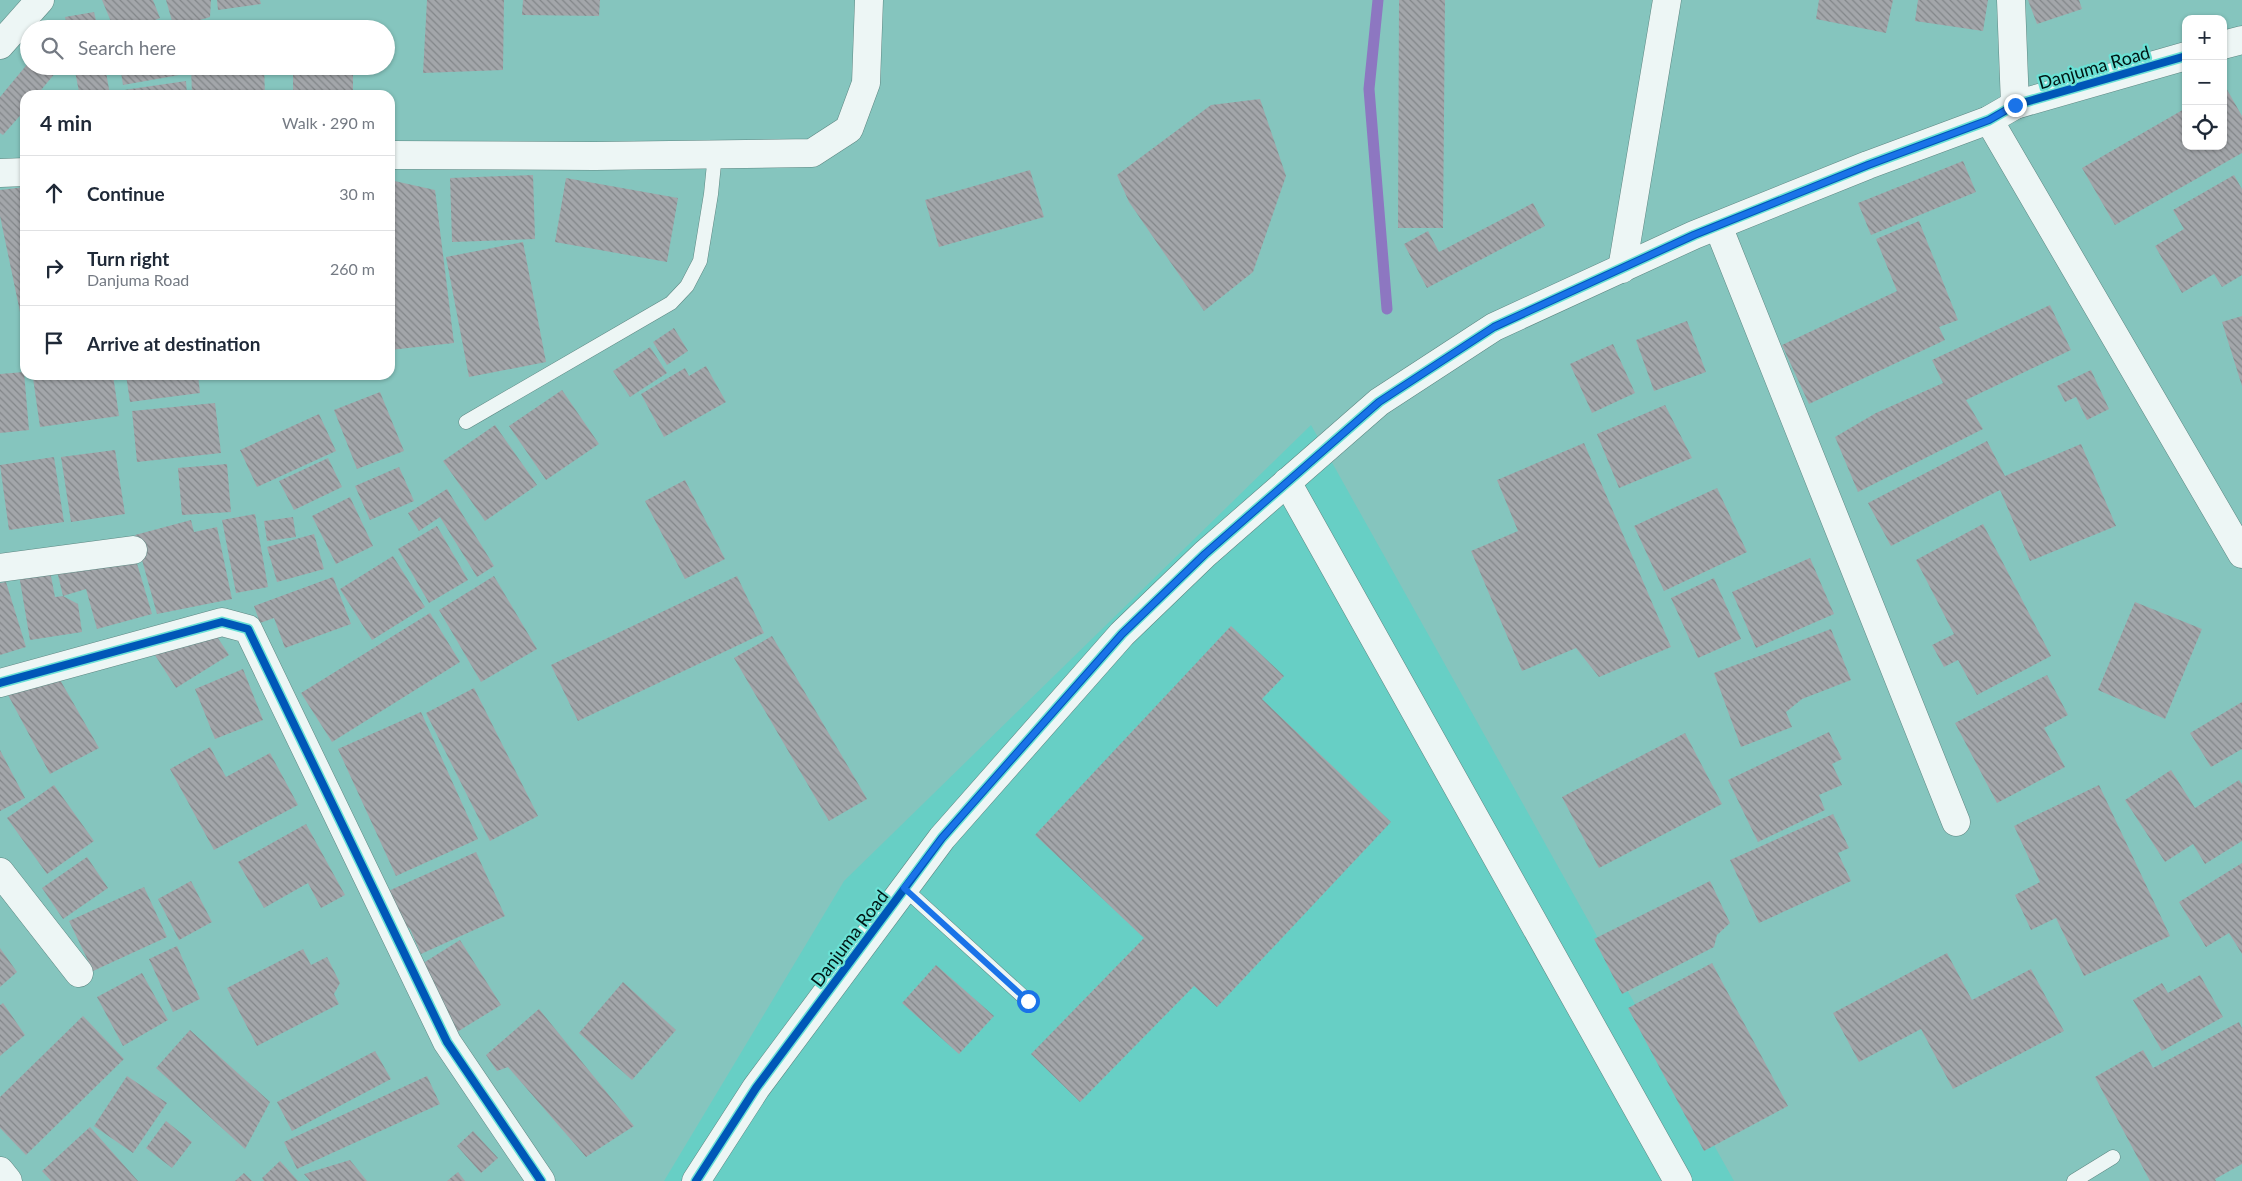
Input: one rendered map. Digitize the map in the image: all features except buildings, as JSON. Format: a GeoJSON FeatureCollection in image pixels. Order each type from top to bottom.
{"type":"FeatureCollection","features":[{"type":"Feature","properties":{"kind":"street"},"geometry":{"type":"LineString","coordinates":[[23,20],[40,0]]}},
{"type":"Feature","properties":{"kind":"street"},"geometry":{"type":"LineString","coordinates":[[395,155],[595,156],[812,153],[849,129],[866,83],[869,0]]}},
{"type":"Feature","properties":{"kind":"street"},"geometry":{"type":"LineString","coordinates":[[1622,268],[1667,0]]}},
{"type":"Feature","properties":{"kind":"street"},"geometry":{"type":"LineString","coordinates":[[2012,0],[2015,105]]}},
{"type":"Feature","properties":{"kind":"street"},"geometry":{"type":"LineString","coordinates":[[0,46],[20,23]]}},
{"type":"Feature","properties":{"kind":"street"},"geometry":{"type":"LineString","coordinates":[[2227,44],[2242,40]]}},
{"type":"Feature","properties":{"kind":"street","name":"Danjuma Road"},"geometry":{"type":"LineString","coordinates":[[696,1181],[756,1088],[942,838],[1122,634],[1205,554],[1379,402],[1494,327],[1718,226],[1868,165],[1989,120],[2015,105],[2182,57]]}},
{"type":"Feature","properties":{"kind":"street"},"geometry":{"type":"LineString","coordinates":[[1989,120],[2242,554]]}},
{"type":"Feature","properties":{"kind":"street"},"geometry":{"type":"LineString","coordinates":[[0,173],[20,172]]}},
{"type":"Feature","properties":{"kind":"street"},"geometry":{"type":"LineString","coordinates":[[1718,226],[1956,822]]}},
{"type":"Feature","properties":{"kind":"street"},"geometry":{"type":"LineString","coordinates":[[1287,482],[1678,1181]]}},
{"type":"Feature","properties":{"kind":"street"},"geometry":{"type":"LineString","coordinates":[[0,568],[133,550]]}},
{"type":"Feature","properties":{"kind":"street"},"geometry":{"type":"LineString","coordinates":[[0,683],[222,622],[248,629],[447,1042],[541,1181]]}},
{"type":"Feature","properties":{"kind":"street"},"geometry":{"type":"LineString","coordinates":[[0,872],[79,973]]}},
{"type":"Feature","properties":{"kind":"street"},"geometry":{"type":"LineString","coordinates":[[0,1172],[8,1181]]}},
{"type":"Feature","properties":{"kind":"lane"},"geometry":{"type":"LineString","coordinates":[[466,422],[671,303],[687,286],[700,261],[711,194],[715,154]]}},
{"type":"Feature","properties":{"kind":"lane"},"geometry":{"type":"LineString","coordinates":[[904,888],[1028,1001]]}},
{"type":"Feature","properties":{"kind":"lane"},"geometry":{"type":"LineString","coordinates":[[2074,1181],[2113,1157]]}},
{"type":"Feature","properties":{"kind":"shaded area"},"geometry":{"type":"Polygon","coordinates":[[[1311,425],[1734,1181],[664,1181],[844,881],[1311,425]]]}},
{"type":"Feature","properties":{"kind":"waterway"},"geometry":{"type":"LineString","coordinates":[[1378,0],[1369,89],[1387,309]]}},
{"type":"Feature","properties":{"kind":"cycle path"},"geometry":{"type":"LineString","coordinates":[[696,1181],[756,1088],[942,838],[1122,634],[1205,554],[1379,402],[1494,327],[1694,235],[1868,165],[1989,120],[2015,105],[2182,57]]}},
{"type":"Feature","properties":{"kind":"cycle path"},"geometry":{"type":"LineString","coordinates":[[0,683],[222,622],[248,629],[447,1042],[541,1181]]}},
{"type":"Feature","properties":{"kind":"route"},"geometry":{"type":"LineString","coordinates":[[1028,1001],[904,888],[942,838],[1122,634],[1205,554],[1379,402],[1494,327],[1694,235],[1868,165],[1989,120],[2015,105]]}}]}
